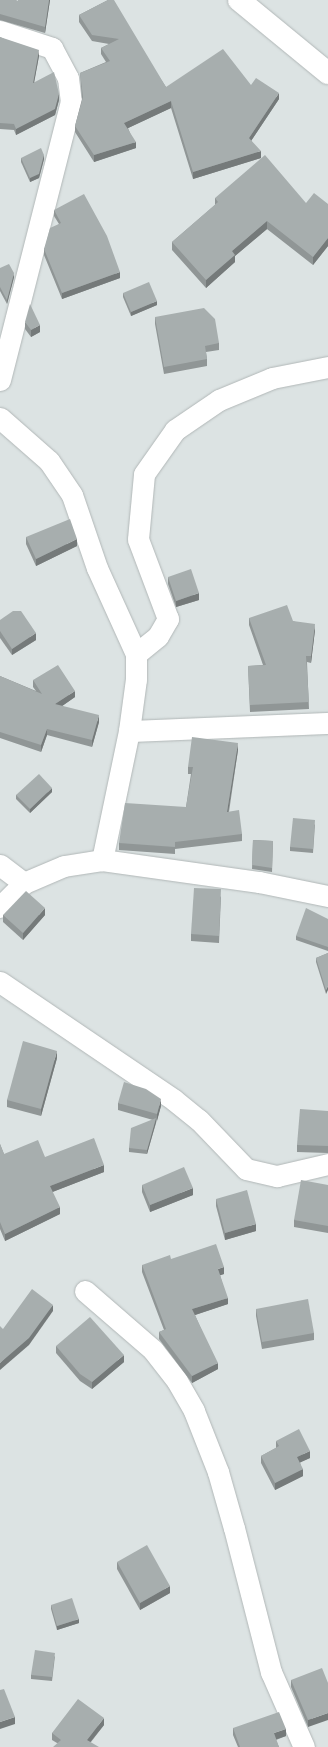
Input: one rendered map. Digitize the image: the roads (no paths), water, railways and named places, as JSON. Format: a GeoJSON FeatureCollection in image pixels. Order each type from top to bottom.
{"type":"FeatureCollection","features":[{"type":"Feature","properties":{"kind":"street"},"geometry":{"type":"LineString","coordinates":[[239,0],[328,73]]}},
{"type":"Feature","properties":{"kind":"street"},"geometry":{"type":"LineString","coordinates":[[0,31],[52,48],[68,78],[71,101],[0,380]]}},
{"type":"Feature","properties":{"kind":"street"},"geometry":{"type":"LineString","coordinates":[[136,654],[158,636],[168,619],[138,539],[144,474],[175,430],[220,400],[272,378],[328,367]]}},
{"type":"Feature","properties":{"kind":"street"},"geometry":{"type":"LineString","coordinates":[[0,418],[49,461],[72,495],[97,568],[136,654],[136,679],[129,731],[102,860]]}},
{"type":"Feature","properties":{"kind":"street"},"geometry":{"type":"LineString","coordinates":[[129,731],[328,722]]}},
{"type":"Feature","properties":{"kind":"street"},"geometry":{"type":"LineString","coordinates":[[0,907],[24,883],[64,866],[102,860],[259,882],[328,896]]}},
{"type":"Feature","properties":{"kind":"street"},"geometry":{"type":"LineString","coordinates":[[0,865],[24,883]]}},
{"type":"Feature","properties":{"kind":"street"},"geometry":{"type":"LineString","coordinates":[[0,982],[174,1100],[199,1120],[246,1170],[277,1176],[328,1164]]}},
{"type":"Feature","properties":{"kind":"street"},"geometry":{"type":"LineString","coordinates":[[85,1290],[153,1350],[177,1381],[194,1411],[218,1472],[271,1672],[304,1747]]}}]}
